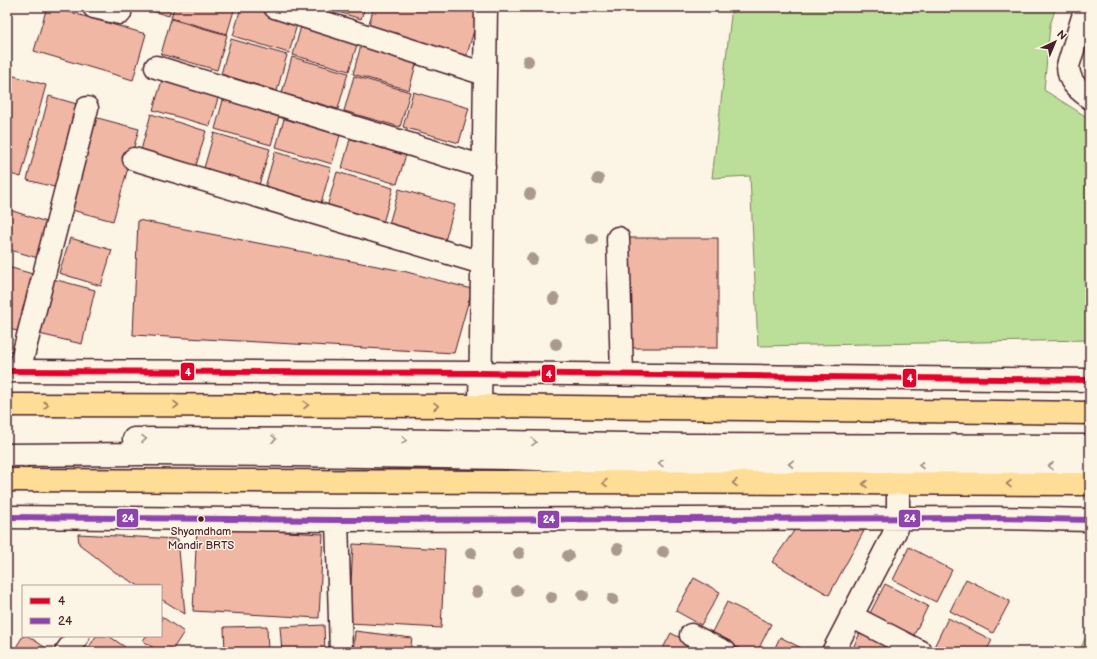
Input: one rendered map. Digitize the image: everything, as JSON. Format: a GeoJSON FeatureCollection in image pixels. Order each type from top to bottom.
{"type":"FeatureCollection","features":[{"type":"Feature","properties":{"kind":"main road"},"geometry":{"type":"LineString","coordinates":[[7,405],[480,406],[1090,413]]}},
{"type":"Feature","properties":{"kind":"main road"},"geometry":{"type":"LineString","coordinates":[[7,480],[1090,484]]}},
{"type":"Feature","properties":{"kind":"street"},"geometry":{"type":"LineString","coordinates":[[94,7],[120,13]]}},
{"type":"Feature","properties":{"kind":"street"},"geometry":{"type":"LineString","coordinates":[[275,7],[485,74]]}},
{"type":"Feature","properties":{"kind":"street"},"geometry":{"type":"LineString","coordinates":[[480,406],[486,7]]}},
{"type":"Feature","properties":{"kind":"street"},"geometry":{"type":"LineString","coordinates":[[1086,7],[1068,66],[1069,75],[1073,83],[1090,98]]}},
{"type":"Feature","properties":{"kind":"street"},"geometry":{"type":"LineString","coordinates":[[156,67],[484,167]]}},
{"type":"Feature","properties":{"kind":"street"},"geometry":{"type":"LineString","coordinates":[[87,108],[13,371],[622,374],[1090,380]]}},
{"type":"Feature","properties":{"kind":"street"},"geometry":{"type":"LineString","coordinates":[[134,159],[482,263]]}},
{"type":"Feature","properties":{"kind":"street"},"geometry":{"type":"LineString","coordinates":[[618,238],[622,374]]}},
{"type":"Feature","properties":{"kind":"street"},"geometry":{"type":"LineString","coordinates":[[7,440],[200,438],[685,445],[1090,446]]}},
{"type":"Feature","properties":{"kind":"street"},"geometry":{"type":"LineString","coordinates":[[7,455],[292,455],[511,458],[616,462],[1090,466]]}},
{"type":"Feature","properties":{"kind":"street"},"geometry":{"type":"LineString","coordinates":[[833,652],[895,532],[898,519],[898,484]]}},
{"type":"Feature","properties":{"kind":"street"},"geometry":{"type":"LineString","coordinates":[[7,517],[336,520],[1090,520]]}},
{"type":"Feature","properties":{"kind":"street"},"geometry":{"type":"LineString","coordinates":[[336,520],[341,652]]}},
{"type":"Feature","properties":{"kind":"street"},"geometry":{"type":"LineString","coordinates":[[851,616],[921,652]]}},
{"type":"Feature","properties":{"kind":"street"},"geometry":{"type":"LineString","coordinates":[[691,635],[725,652]]}},
{"type":"Feature","properties":{"kind":"street"},"geometry":{"type":"LineString","coordinates":[[66,652],[77,637]]}},
{"type":"Feature","properties":{"kind":"green space"},"geometry":{"type":"Polygon","coordinates":[[[732,7],[1056,7],[1050,25],[1044,90],[1090,119],[1090,340],[758,346],[750,176],[712,178],[732,7]]]}},
{"type":"Feature","properties":{"kind":"green space"},"geometry":{"type":"Polygon","coordinates":[[[1090,628],[1090,652],[1079,652],[1090,628]]]}},
{"type":"Feature","properties":{"kind":"building"},"geometry":{"type":"Polygon","coordinates":[[[47,7],[52,7],[146,34],[133,80],[34,51],[47,7]]]}},
{"type":"Feature","properties":{"kind":"building"},"geometry":{"type":"Polygon","coordinates":[[[138,7],[171,7],[169,16],[138,7]]]}},
{"type":"Feature","properties":{"kind":"building"},"geometry":{"type":"Polygon","coordinates":[[[174,7],[235,7],[227,34],[171,18],[174,7]]]}},
{"type":"Feature","properties":{"kind":"building"},"geometry":{"type":"Polygon","coordinates":[[[241,7],[264,7],[299,17],[289,53],[233,36],[241,7]]]}},
{"type":"Feature","properties":{"kind":"building"},"geometry":{"type":"Polygon","coordinates":[[[322,7],[365,7],[361,19],[322,7]]]}},
{"type":"Feature","properties":{"kind":"building"},"geometry":{"type":"Polygon","coordinates":[[[374,7],[458,7],[479,13],[466,58],[367,30],[374,7]]]}},
{"type":"Feature","properties":{"kind":"building"},"geometry":{"type":"Polygon","coordinates":[[[171,19],[227,35],[217,70],[161,54],[171,19]]]}},
{"type":"Feature","properties":{"kind":"building"},"geometry":{"type":"Polygon","coordinates":[[[303,19],[360,35],[349,71],[293,55],[303,19]]]}},
{"type":"Feature","properties":{"kind":"building"},"geometry":{"type":"Polygon","coordinates":[[[363,38],[419,54],[409,90],[353,74],[363,38]]]}},
{"type":"Feature","properties":{"kind":"building"},"geometry":{"type":"Polygon","coordinates":[[[231,39],[287,55],[277,91],[221,74],[231,39]]]}},
{"type":"Feature","properties":{"kind":"building"},"geometry":{"type":"Polygon","coordinates":[[[292,57],[348,73],[338,109],[282,93],[292,57]]]}},
{"type":"Feature","properties":{"kind":"building"},"geometry":{"type":"Polygon","coordinates":[[[7,74],[46,85],[21,177],[7,173],[7,74]]]}},
{"type":"Feature","properties":{"kind":"building"},"geometry":{"type":"Polygon","coordinates":[[[164,74],[220,91],[210,126],[153,110],[164,74]]]}},
{"type":"Feature","properties":{"kind":"building"},"geometry":{"type":"Polygon","coordinates":[[[354,76],[410,92],[400,127],[344,111],[354,76]]]}},
{"type":"Feature","properties":{"kind":"building"},"geometry":{"type":"Polygon","coordinates":[[[413,92],[469,108],[459,143],[403,127],[413,92]]]}},
{"type":"Feature","properties":{"kind":"building"},"geometry":{"type":"Polygon","coordinates":[[[225,93],[281,109],[271,145],[215,129],[225,93]]]}},
{"type":"Feature","properties":{"kind":"building"},"geometry":{"type":"Polygon","coordinates":[[[49,96],[84,106],[62,189],[27,180],[49,96]]]}},
{"type":"Feature","properties":{"kind":"building"},"geometry":{"type":"Polygon","coordinates":[[[286,112],[342,128],[332,164],[276,147],[286,112]]]}},
{"type":"Feature","properties":{"kind":"building"},"geometry":{"type":"Polygon","coordinates":[[[151,114],[206,131],[196,166],[141,150],[151,114]]]}},
{"type":"Feature","properties":{"kind":"building"},"geometry":{"type":"Polygon","coordinates":[[[94,117],[139,129],[113,221],[68,209],[94,117]]]}},
{"type":"Feature","properties":{"kind":"building"},"geometry":{"type":"Polygon","coordinates":[[[352,132],[408,148],[397,184],[342,168],[352,132]]]}},
{"type":"Feature","properties":{"kind":"building"},"geometry":{"type":"Polygon","coordinates":[[[214,133],[270,149],[259,185],[204,168],[214,133]]]}},
{"type":"Feature","properties":{"kind":"building"},"geometry":{"type":"Polygon","coordinates":[[[275,152],[331,168],[321,203],[265,187],[275,152]]]}},
{"type":"Feature","properties":{"kind":"building"},"geometry":{"type":"Polygon","coordinates":[[[337,172],[393,188],[383,223],[327,207],[337,172]]]}},
{"type":"Feature","properties":{"kind":"building"},"geometry":{"type":"Polygon","coordinates":[[[399,189],[455,205],[445,241],[389,224],[399,189]]]}},
{"type":"Feature","properties":{"kind":"building"},"geometry":{"type":"Polygon","coordinates":[[[7,209],[49,223],[38,258],[7,249],[7,209]]]}},
{"type":"Feature","properties":{"kind":"building"},"geometry":{"type":"Polygon","coordinates":[[[138,220],[403,271],[472,289],[454,353],[133,335],[138,220]]]}},
{"type":"Feature","properties":{"kind":"building"},"geometry":{"type":"Polygon","coordinates":[[[70,238],[112,250],[101,286],[59,273],[70,238]]]}},
{"type":"Feature","properties":{"kind":"building"},"geometry":{"type":"Polygon","coordinates":[[[629,238],[718,238],[718,348],[630,348],[629,238]]]}},
{"type":"Feature","properties":{"kind":"building"},"geometry":{"type":"Polygon","coordinates":[[[8,267],[40,276],[23,333],[7,328],[8,267]]]}},
{"type":"Feature","properties":{"kind":"building"},"geometry":{"type":"Polygon","coordinates":[[[53,279],[95,290],[82,344],[39,334],[53,279]]]}},
{"type":"Feature","properties":{"kind":"building"},"geometry":{"type":"Polygon","coordinates":[[[197,527],[323,534],[319,618],[193,611],[197,527]]]}},
{"type":"Feature","properties":{"kind":"building"},"geometry":{"type":"Polygon","coordinates":[[[796,528],[864,531],[829,595],[772,562],[796,528]]]}},
{"type":"Feature","properties":{"kind":"building"},"geometry":{"type":"Polygon","coordinates":[[[78,534],[178,539],[185,614],[162,600],[162,585],[137,585],[115,572],[79,544],[78,534]]]}},
{"type":"Feature","properties":{"kind":"building"},"geometry":{"type":"Polygon","coordinates":[[[353,544],[445,549],[441,628],[349,623],[353,544]]]}},
{"type":"Feature","properties":{"kind":"building"},"geometry":{"type":"Polygon","coordinates":[[[909,547],[952,570],[936,602],[893,580],[909,547]]]}},
{"type":"Feature","properties":{"kind":"building"},"geometry":{"type":"Polygon","coordinates":[[[694,578],[720,592],[701,625],[676,611],[694,578]]]}},
{"type":"Feature","properties":{"kind":"building"},"geometry":{"type":"Polygon","coordinates":[[[966,579],[1010,601],[993,633],[950,611],[966,579]]]}},
{"type":"Feature","properties":{"kind":"building"},"geometry":{"type":"Polygon","coordinates":[[[885,584],[928,606],[912,639],[868,617],[885,584]]]}},
{"type":"Feature","properties":{"kind":"building"},"geometry":{"type":"Polygon","coordinates":[[[727,602],[771,624],[757,652],[746,652],[711,634],[727,602]]]}},
{"type":"Feature","properties":{"kind":"building"},"geometry":{"type":"Polygon","coordinates":[[[162,617],[184,632],[171,652],[160,652],[143,641],[145,637],[162,637],[162,617]]]}},
{"type":"Feature","properties":{"kind":"building"},"geometry":{"type":"Polygon","coordinates":[[[948,618],[992,640],[986,652],[932,651],[948,618]]]}},
{"type":"Feature","properties":{"kind":"building"},"geometry":{"type":"Polygon","coordinates":[[[324,625],[325,652],[282,652],[280,627],[324,625]]]}},
{"type":"Feature","properties":{"kind":"building"},"geometry":{"type":"Polygon","coordinates":[[[267,626],[268,652],[225,652],[224,627],[267,626]]]}},
{"type":"Feature","properties":{"kind":"building"},"geometry":{"type":"Polygon","coordinates":[[[862,629],[905,652],[851,652],[862,629]]]}},
{"type":"Feature","properties":{"kind":"building"},"geometry":{"type":"Polygon","coordinates":[[[355,631],[412,638],[410,652],[353,652],[355,631]]]}},
{"type":"Feature","properties":{"kind":"building"},"geometry":{"type":"Polygon","coordinates":[[[671,633],[697,647],[694,652],[661,652],[671,633]]]}},
{"type":"Feature","properties":{"kind":"building"},"geometry":{"type":"Polygon","coordinates":[[[22,637],[30,637],[49,650],[48,652],[13,652],[22,637]]]}},
{"type":"Feature","properties":{"kind":"building"},"geometry":{"type":"Polygon","coordinates":[[[95,637],[110,637],[125,647],[122,652],[86,652],[95,637]]]}},
{"type":"Feature","properties":{"kind":"building"},"geometry":{"type":"Polygon","coordinates":[[[780,637],[809,652],[773,652],[780,637]]]}},
{"type":"Feature","properties":{"kind":"building"},"geometry":{"type":"Polygon","coordinates":[[[200,647],[208,652],[197,652],[200,647]]]}},
{"type":"Feature","properties":{"kind":"transit line","name":"4"},"geometry":{"type":"LineString","coordinates":[[7,371],[481,373],[1090,380]]}},
{"type":"Feature","properties":{"kind":"transit line","name":"24"},"geometry":{"type":"LineString","coordinates":[[7,517],[337,520],[993,518],[1090,520]]}},
{"type":"Feature","properties":{"kind":"place","name":"Shyamdham Mandir BRTS"},"geometry":{"type":"Point","coordinates":[201,519]}}]}
